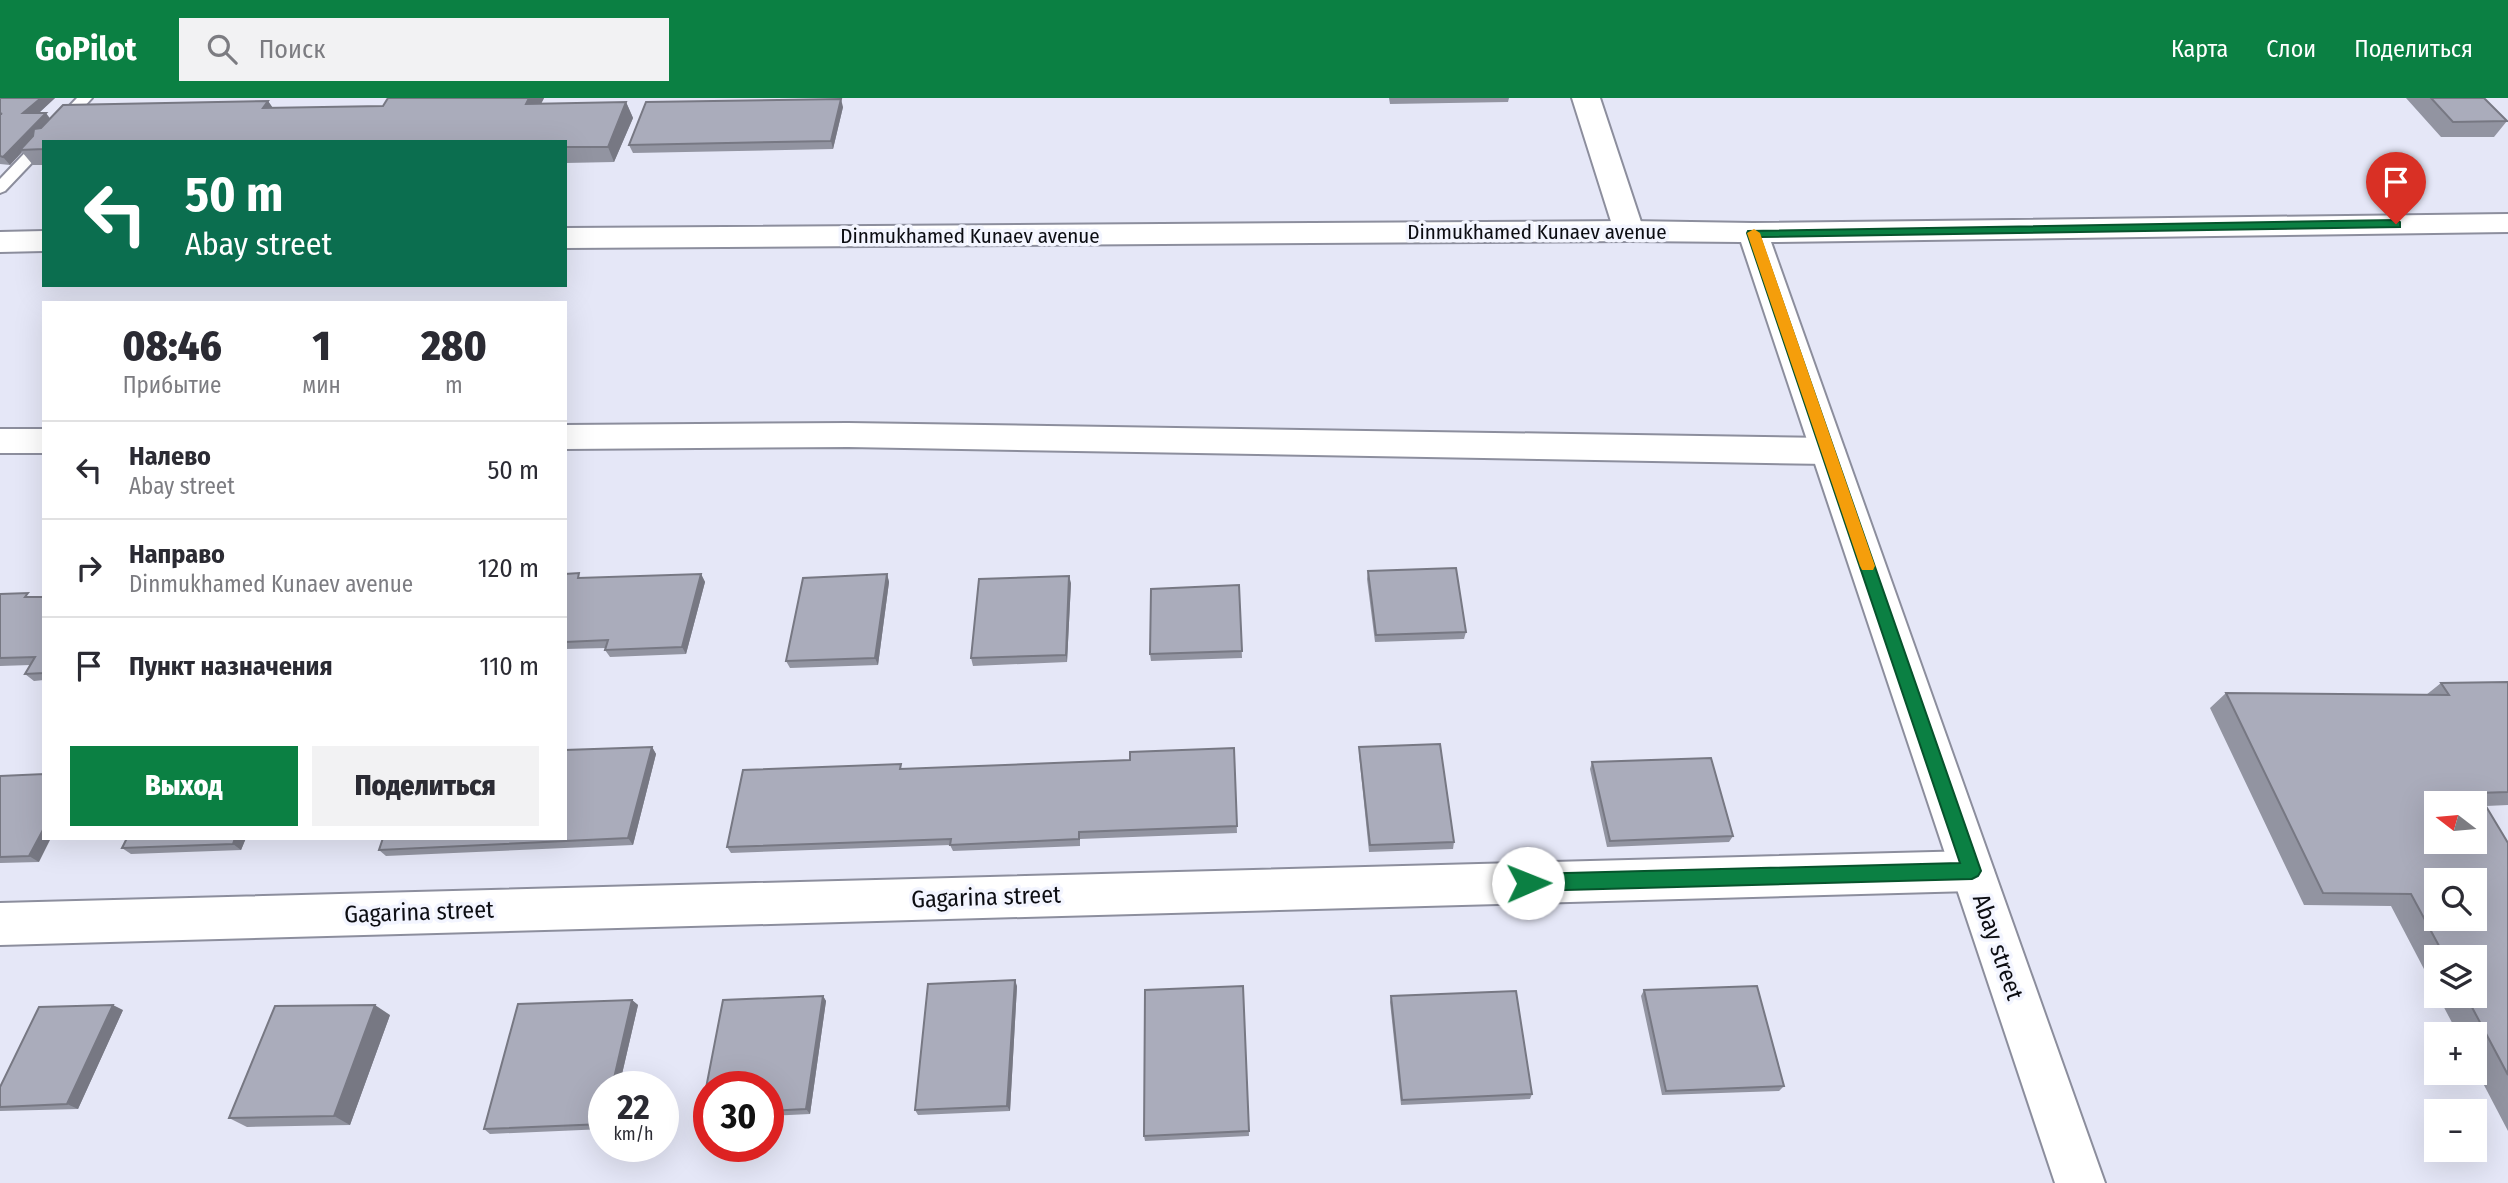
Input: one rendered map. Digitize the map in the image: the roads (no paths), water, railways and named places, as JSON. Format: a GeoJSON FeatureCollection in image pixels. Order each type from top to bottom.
{"type":"FeatureCollection","features":[{"type":"Feature","properties":{"kind":"street"},"geometry":{"type":"LineString","coordinates":[[1586,98],[1629,231]]}},
{"type":"Feature","properties":{"kind":"street","name":"Dinmukhamed Kunaev avenue"},"geometry":{"type":"LineString","coordinates":[[567,238],[1629,231],[1753,233],[2508,223]]}},
{"type":"Feature","properties":{"kind":"street","name":"Abay street"},"geometry":{"type":"LineString","coordinates":[[1753,233],[2080,1183]]}},
{"type":"Feature","properties":{"kind":"street"},"geometry":{"type":"LineString","coordinates":[[0,242],[42,242]]}},
{"type":"Feature","properties":{"kind":"street"},"geometry":{"type":"LineString","coordinates":[[567,437],[848,435],[1828,451]]}},
{"type":"Feature","properties":{"kind":"street"},"geometry":{"type":"LineString","coordinates":[[0,441],[42,441]]}},
{"type":"Feature","properties":{"kind":"street","name":"Gagarina street"},"geometry":{"type":"LineString","coordinates":[[0,924],[1972,871]]}},
{"type":"Feature","properties":{"kind":"lane"},"geometry":{"type":"LineString","coordinates":[[45,140],[85,98]]}},
{"type":"Feature","properties":{"kind":"lane"},"geometry":{"type":"LineString","coordinates":[[0,188],[42,144]]}}]}
